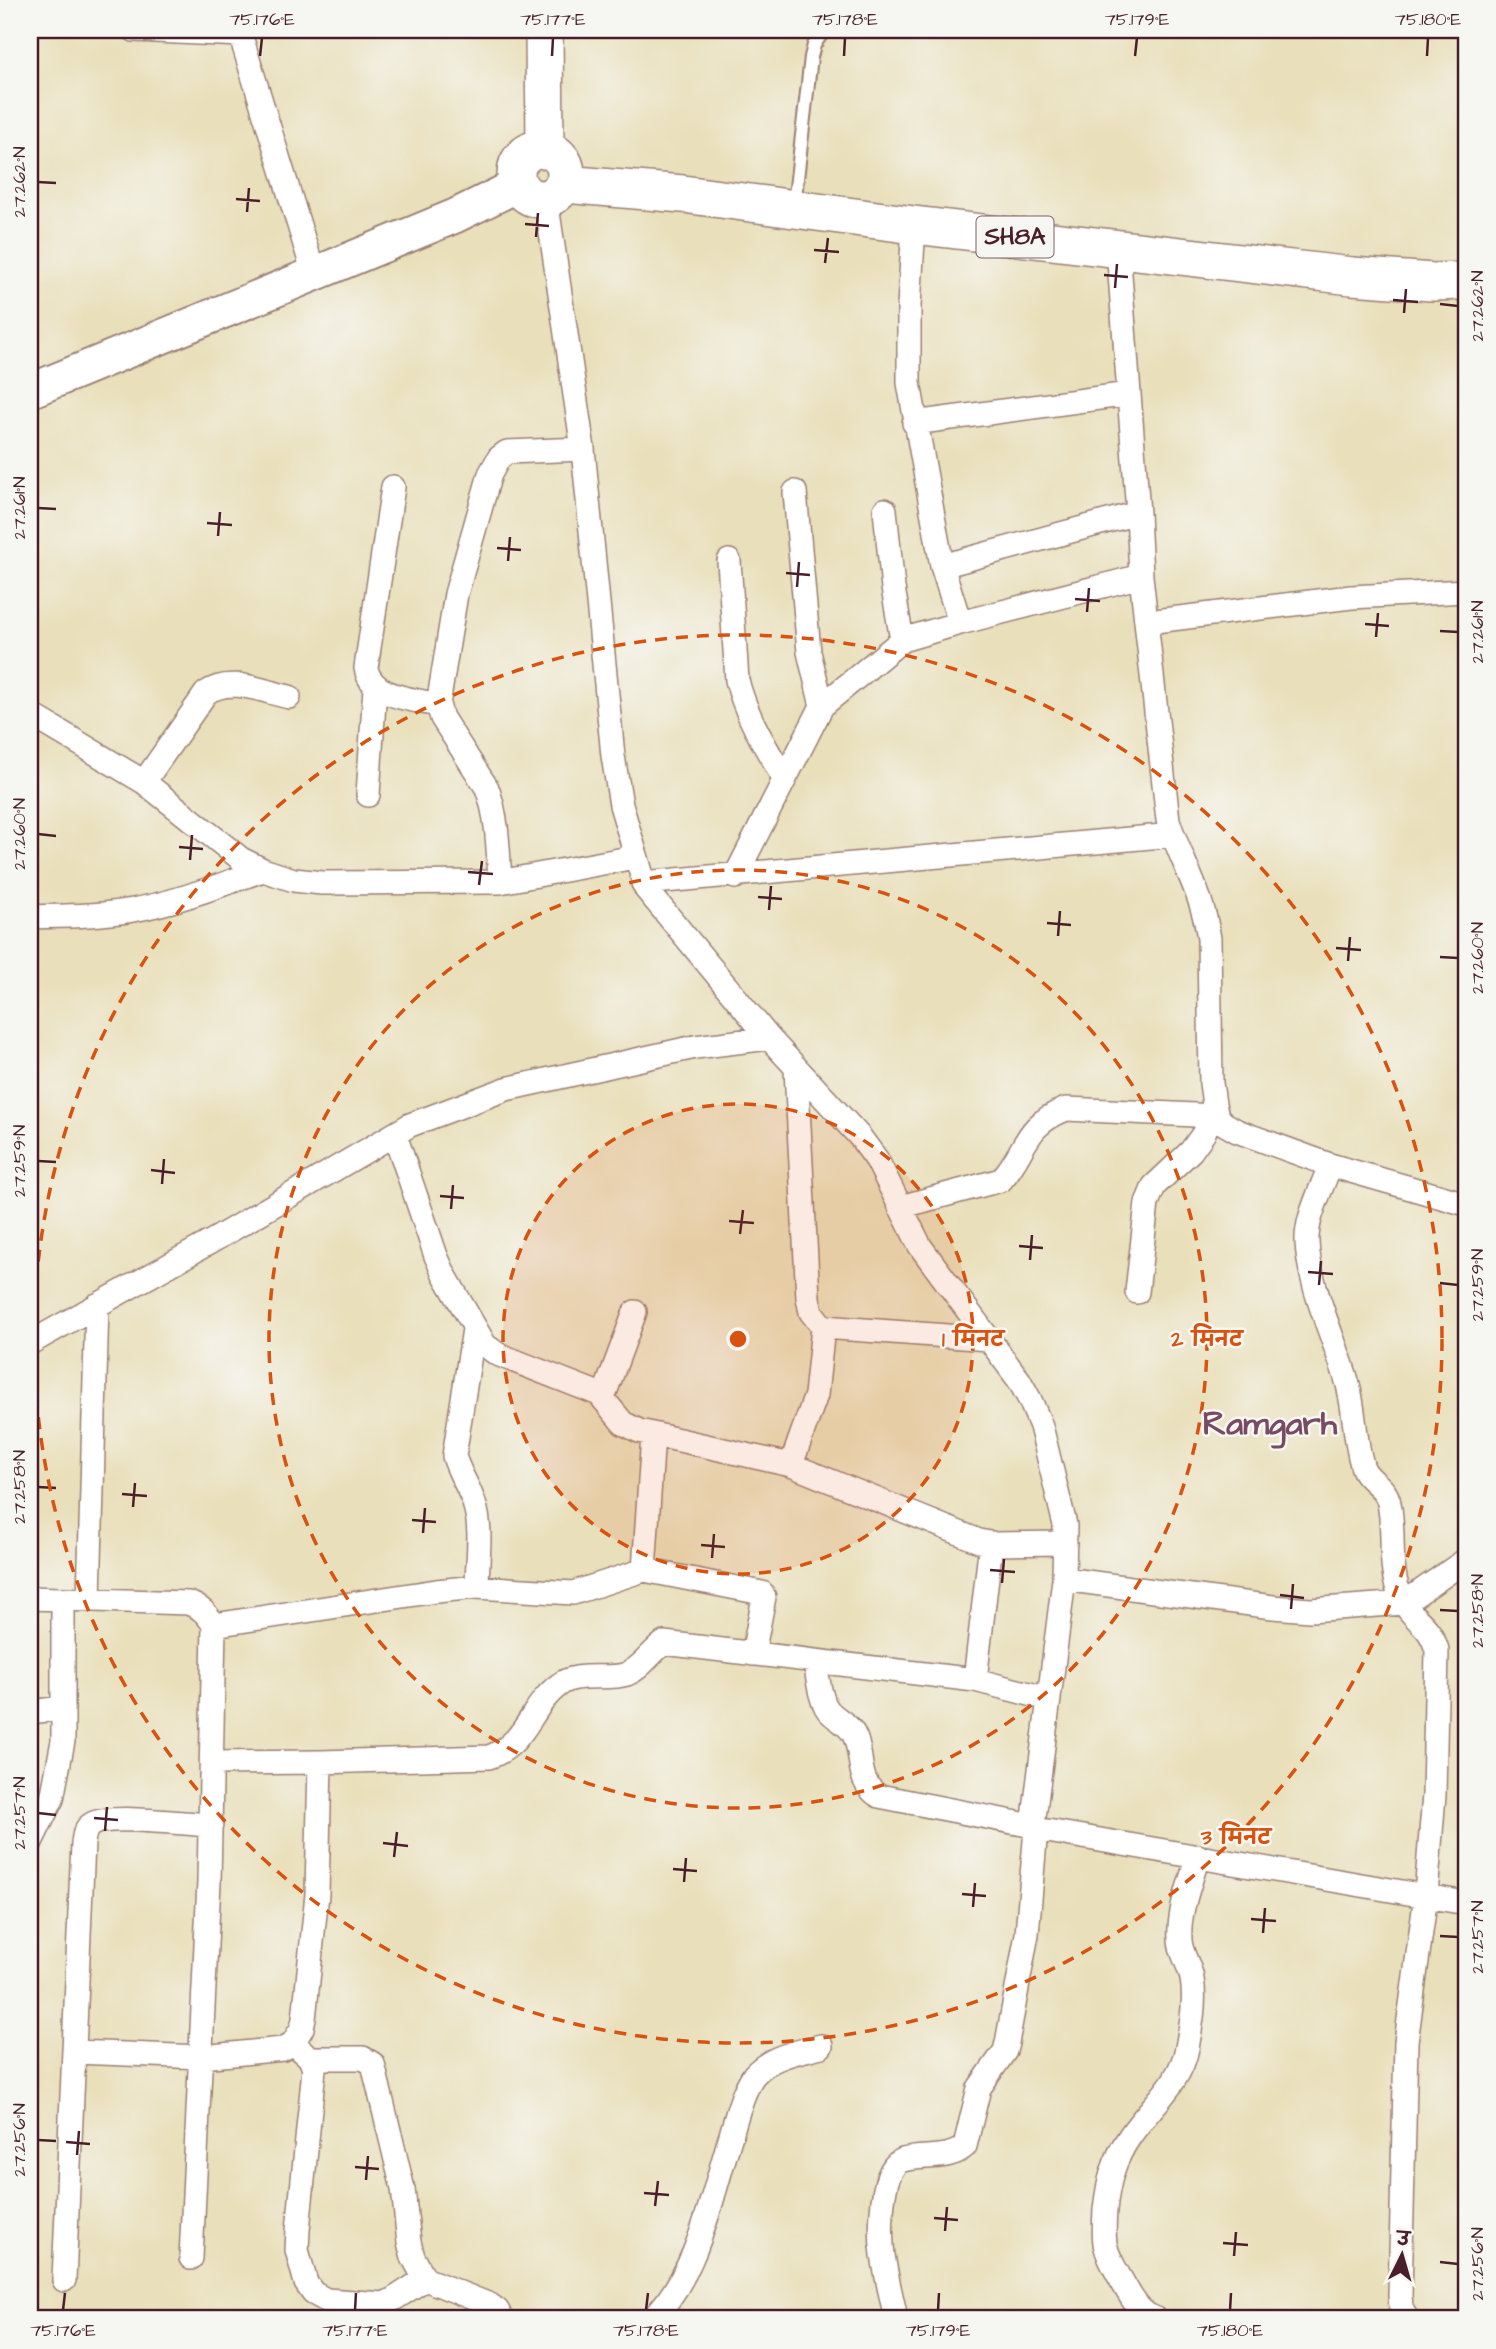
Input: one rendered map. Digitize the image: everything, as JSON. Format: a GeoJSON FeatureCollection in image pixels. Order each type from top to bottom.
{"type":"FeatureCollection","features":[{"type":"Feature","properties":{"kind":"main road"},"geometry":{"type":"LineString","coordinates":[[543,189],[516,175],[518,164],[525,155],[534,150],[545,150],[544,30]]}},
{"type":"Feature","properties":{"kind":"main road"},"geometry":{"type":"LineString","coordinates":[[30,391],[455,216],[543,189]]}},
{"type":"Feature","properties":{"kind":"main road","name":"SH8A"},"geometry":{"type":"LineString","coordinates":[[543,189],[683,194],[914,225],[1352,276],[1432,282],[1466,281]]}},
{"type":"Feature","properties":{"kind":"street"},"geometry":{"type":"LineString","coordinates":[[134,30],[240,32],[314,274]]}},
{"type":"Feature","properties":{"kind":"street"},"geometry":{"type":"LineString","coordinates":[[543,189],[583,449],[621,805],[645,886],[765,1033],[860,1137],[877,1160],[920,1246],[1019,1380],[1030,1400],[1041,1426],[1065,1525],[1064,1579],[1035,1828],[1027,1934],[1007,2043],[1005,2051],[979,2088],[965,2146],[958,2152],[901,2160],[892,2166],[885,2186],[882,2245],[896,2319]]}},
{"type":"Feature","properties":{"kind":"street"},"geometry":{"type":"LineString","coordinates":[[914,225],[909,306],[909,383],[914,423],[942,566],[960,622]]}},
{"type":"Feature","properties":{"kind":"street"},"geometry":{"type":"LineString","coordinates":[[1118,248],[1141,576],[1168,820],[1201,899],[1209,939],[1214,1116],[1191,1151],[1154,1186],[1150,1195],[1137,1292]]}},
{"type":"Feature","properties":{"kind":"street"},"geometry":{"type":"LineString","coordinates":[[914,423],[1129,394]]}},
{"type":"Feature","properties":{"kind":"street"},"geometry":{"type":"LineString","coordinates":[[500,881],[495,812],[487,788],[442,718],[438,705],[456,594],[499,458],[507,452],[583,449]]}},
{"type":"Feature","properties":{"kind":"street"},"geometry":{"type":"LineString","coordinates":[[368,795],[375,687],[366,668],[393,487]]}},
{"type":"Feature","properties":{"kind":"street"},"geometry":{"type":"LineString","coordinates":[[795,492],[810,652],[822,706]]}},
{"type":"Feature","properties":{"kind":"street"},"geometry":{"type":"LineString","coordinates":[[885,510],[893,588],[902,640]]}},
{"type":"Feature","properties":{"kind":"street"},"geometry":{"type":"LineString","coordinates":[[942,566],[1138,513]]}},
{"type":"Feature","properties":{"kind":"street"},"geometry":{"type":"LineString","coordinates":[[729,561],[737,680],[741,698],[749,718],[784,779]]}},
{"type":"Feature","properties":{"kind":"street"},"geometry":{"type":"LineString","coordinates":[[735,877],[822,706],[902,640],[960,622],[1141,576]]}},
{"type":"Feature","properties":{"kind":"street"},"geometry":{"type":"LineString","coordinates":[[1147,622],[1351,597],[1466,591]]}},
{"type":"Feature","properties":{"kind":"street"},"geometry":{"type":"LineString","coordinates":[[144,782],[206,693],[216,685],[234,684],[289,697]]}},
{"type":"Feature","properties":{"kind":"street"},"geometry":{"type":"LineString","coordinates":[[375,687],[438,705]]}},
{"type":"Feature","properties":{"kind":"street"},"geometry":{"type":"LineString","coordinates":[[30,714],[144,782],[242,859],[263,870],[294,880],[321,883],[500,881],[635,857]]}},
{"type":"Feature","properties":{"kind":"street"},"geometry":{"type":"LineString","coordinates":[[645,886],[1173,835]]}},
{"type":"Feature","properties":{"kind":"street"},"geometry":{"type":"LineString","coordinates":[[30,917],[134,910],[181,899],[263,870]]}},
{"type":"Feature","properties":{"kind":"street"},"geometry":{"type":"LineString","coordinates":[[30,1343],[410,1125],[506,1089],[765,1033]]}},
{"type":"Feature","properties":{"kind":"street"},"geometry":{"type":"LineString","coordinates":[[791,1465],[816,1395],[823,1327],[811,1312],[808,1298],[796,1069]]}},
{"type":"Feature","properties":{"kind":"street"},"geometry":{"type":"LineString","coordinates":[[900,1207],[1001,1181],[1035,1126],[1066,1109],[1214,1116],[1237,1131],[1330,1165],[1466,1203]]}},
{"type":"Feature","properties":{"kind":"street"},"geometry":{"type":"LineString","coordinates":[[396,1135],[436,1256],[474,1329],[485,1345],[497,1354],[592,1391],[603,1398],[623,1423],[639,1431],[791,1465],[968,1538],[990,1543],[1065,1543]]}},
{"type":"Feature","properties":{"kind":"street"},"geometry":{"type":"LineString","coordinates":[[1330,1165],[1310,1224],[1307,1242],[1314,1279],[1350,1392],[1363,1469],[1383,1488],[1390,1503],[1392,1564],[1404,1603],[1434,1638],[1437,1650],[1434,1795],[1426,1895],[1406,2042],[1400,2318]]}},
{"type":"Feature","properties":{"kind":"street"},"geometry":{"type":"LineString","coordinates":[[89,1599],[97,1305]]}},
{"type":"Feature","properties":{"kind":"street"},"geometry":{"type":"LineString","coordinates":[[603,1398],[635,1312]]}},
{"type":"Feature","properties":{"kind":"street"},"geometry":{"type":"LineString","coordinates":[[823,1327],[989,1339]]}},
{"type":"Feature","properties":{"kind":"street"},"geometry":{"type":"LineString","coordinates":[[474,1329],[454,1456],[474,1501],[478,1519],[477,1587]]}},
{"type":"Feature","properties":{"kind":"street"},"geometry":{"type":"LineString","coordinates":[[644,1570],[653,1435]]}},
{"type":"Feature","properties":{"kind":"street"},"geometry":{"type":"LineString","coordinates":[[975,1681],[990,1543]]}},
{"type":"Feature","properties":{"kind":"street"},"geometry":{"type":"LineString","coordinates":[[1064,1579],[1310,1610],[1404,1603],[1466,1560]]}},
{"type":"Feature","properties":{"kind":"street"},"geometry":{"type":"LineString","coordinates":[[214,1625],[477,1587],[573,1593],[644,1570],[762,1592],[764,1597],[753,1654]]}},
{"type":"Feature","properties":{"kind":"street"},"geometry":{"type":"LineString","coordinates":[[30,1598],[188,1603],[198,1606],[214,1625],[211,1825],[191,2258]]}},
{"type":"Feature","properties":{"kind":"street"},"geometry":{"type":"LineString","coordinates":[[30,1844],[52,1799],[63,1741],[63,1599]]}},
{"type":"Feature","properties":{"kind":"street"},"geometry":{"type":"LineString","coordinates":[[212,1763],[489,1757],[512,1746],[551,1692],[561,1683],[572,1679],[624,1675],[636,1670],[664,1643],[975,1681],[1049,1699]]}},
{"type":"Feature","properties":{"kind":"street"},"geometry":{"type":"LineString","coordinates":[[815,1662],[825,1705],[856,1737],[864,1780],[868,1789],[879,1796],[1035,1828],[1466,1903]]}},
{"type":"Feature","properties":{"kind":"street"},"geometry":{"type":"LineString","coordinates":[[30,1712],[63,1708]]}},
{"type":"Feature","properties":{"kind":"street"},"geometry":{"type":"LineString","coordinates":[[320,1762],[317,1894],[301,2050],[314,2069],[314,2079],[297,2250],[306,2283],[313,2293],[326,2300],[384,2304],[425,2279]]}},
{"type":"Feature","properties":{"kind":"street"},"geometry":{"type":"LineString","coordinates":[[64,2280],[85,1830],[94,1822],[111,1820],[211,1825]]}},
{"type":"Feature","properties":{"kind":"street"},"geometry":{"type":"LineString","coordinates":[[1151,2319],[1135,2303],[1105,2252],[1108,2182],[1130,2134],[1168,2090],[1180,2071],[1187,2049],[1193,1989],[1192,1977],[1180,1944],[1180,1922],[1198,1856]]}},
{"type":"Feature","properties":{"kind":"street"},"geometry":{"type":"LineString","coordinates":[[653,2319],[680,2285],[695,2253],[740,2106],[754,2076],[778,2058],[821,2046]]}},
{"type":"Feature","properties":{"kind":"street"},"geometry":{"type":"LineString","coordinates":[[75,2052],[202,2057],[283,2049],[363,2058],[373,2064],[403,2189],[413,2258],[425,2279],[490,2305],[497,2309],[502,2319]]}},
{"type":"Feature","properties":{"kind":"lane"},"geometry":{"type":"LineString","coordinates":[[794,209],[811,57],[814,45],[824,30]]}},
{"type":"Feature","properties":{"kind":"district","name":"Ramgarh"},"geometry":{"type":"Point","coordinates":[1270,1424]}}]}
